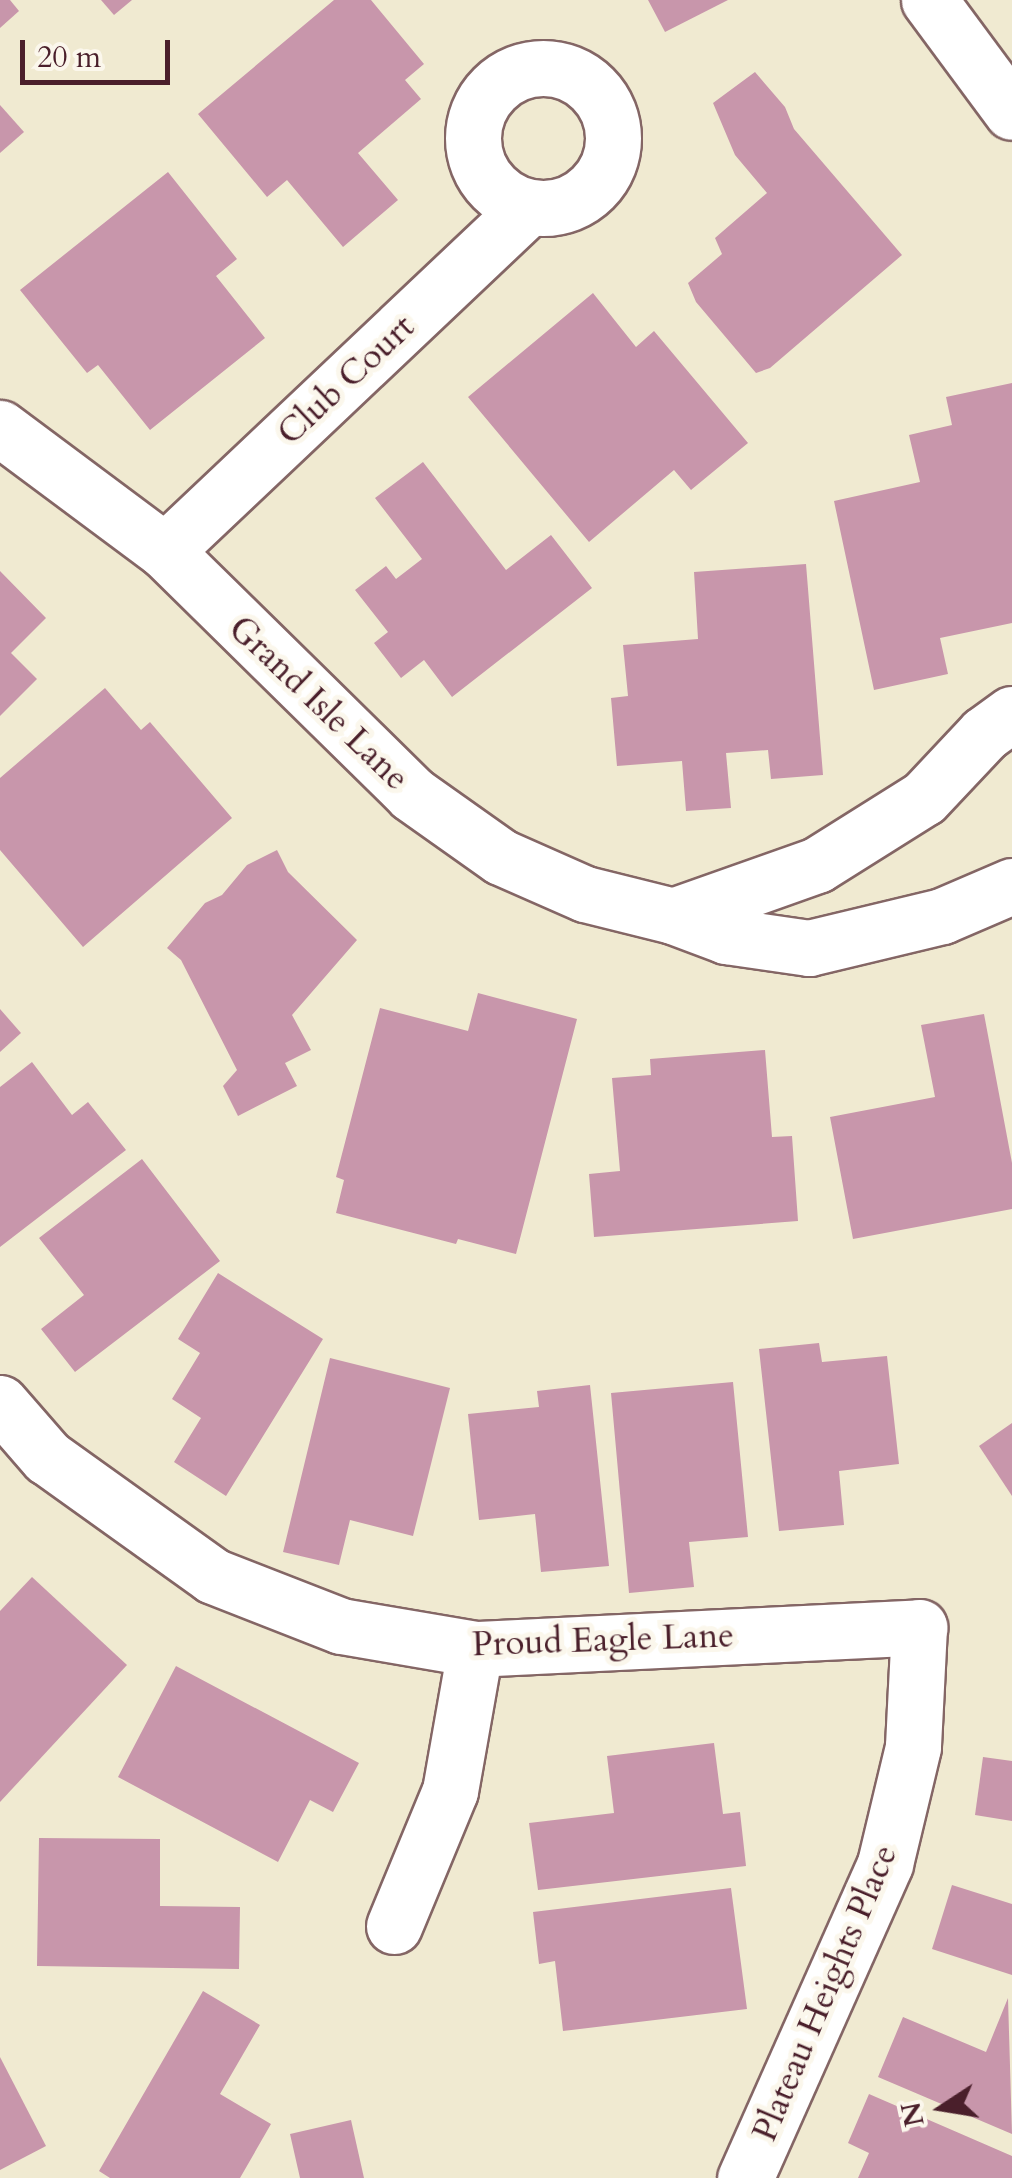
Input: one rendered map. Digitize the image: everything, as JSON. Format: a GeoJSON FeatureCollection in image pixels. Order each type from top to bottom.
{"type":"FeatureCollection","features":[{"type":"Feature","properties":{"kind":"street"},"geometry":{"type":"LineString","coordinates":[[928,0],[1012,112]]}},
{"type":"Feature","properties":{"kind":"street","name":"Club Court"},"geometry":{"type":"LineString","coordinates":[[165,551],[528,208]]}},
{"type":"Feature","properties":{"kind":"street","name":"Grand Isle Lane"},"geometry":{"type":"LineString","coordinates":[[0,428],[165,551],[412,794],[501,857],[585,894],[674,916],[726,936],[809,948],[942,916],[1012,886]]}},
{"type":"Feature","properties":{"kind":"street"},"geometry":{"type":"LineString","coordinates":[[674,916],[817,865],[924,798],[984,734],[1012,714]]}},
{"type":"Feature","properties":{"kind":"street","name":"Proud Eagle Lane"},"geometry":{"type":"LineString","coordinates":[[0,1403],[47,1458],[213,1576],[341,1626],[474,1649],[920,1627]]}},
{"type":"Feature","properties":{"kind":"street","name":"Plateau Heights Place"},"geometry":{"type":"LineString","coordinates":[[745,2178],[885,1864],[913,1746],[920,1627]]}},
{"type":"Feature","properties":{"kind":"street"},"geometry":{"type":"LineString","coordinates":[[394,1926],[450,1791],[474,1649]]}},
{"type":"Feature","properties":{"kind":"building"},"geometry":{"type":"Polygon","coordinates":[[[0,0],[10,0],[19,11],[0,28],[0,0]]]}},
{"type":"Feature","properties":{"kind":"building"},"geometry":{"type":"Polygon","coordinates":[[[101,0],[132,0],[114,15],[101,0]]]}},
{"type":"Feature","properties":{"kind":"building"},"geometry":{"type":"Polygon","coordinates":[[[334,0],[371,0],[424,64],[405,80],[421,99],[358,153],[398,200],[343,247],[287,180],[267,197],[198,114],[334,0]]]}},
{"type":"Feature","properties":{"kind":"building"},"geometry":{"type":"Polygon","coordinates":[[[648,0],[728,0],[665,32],[648,0]]]}},
{"type":"Feature","properties":{"kind":"building"},"geometry":{"type":"Polygon","coordinates":[[[755,72],[785,107],[794,129],[902,255],[770,368],[756,373],[696,302],[688,283],[722,254],[715,238],[767,193],[735,155],[713,103],[755,72]]]}},
{"type":"Feature","properties":{"kind":"building"},"geometry":{"type":"Polygon","coordinates":[[[0,105],[24,132],[0,153],[0,105]]]}},
{"type":"Feature","properties":{"kind":"building"},"geometry":{"type":"Polygon","coordinates":[[[168,172],[237,259],[216,276],[265,338],[150,430],[98,365],[87,373],[20,290],[168,172]]]}},
{"type":"Feature","properties":{"kind":"building"},"geometry":{"type":"Polygon","coordinates":[[[593,293],[636,347],[654,331],[748,443],[691,490],[674,470],[589,542],[468,397],[593,293]]]}},
{"type":"Feature","properties":{"kind":"building"},"geometry":{"type":"Polygon","coordinates":[[[1012,383],[1012,623],[940,638],[948,674],[874,690],[834,501],[920,482],[909,435],[952,425],[946,397],[1012,383]]]}},
{"type":"Feature","properties":{"kind":"building"},"geometry":{"type":"Polygon","coordinates":[[[423,462],[506,570],[551,535],[592,588],[452,697],[424,660],[401,678],[374,643],[388,632],[355,590],[386,566],[396,579],[422,559],[375,498],[423,462]]]}},
{"type":"Feature","properties":{"kind":"building"},"geometry":{"type":"Polygon","coordinates":[[[806,564],[823,775],[771,779],[768,750],[726,753],[731,808],[686,811],[682,761],[617,766],[611,698],[628,696],[623,645],[698,639],[694,572],[806,564]]]}},
{"type":"Feature","properties":{"kind":"building"},"geometry":{"type":"Polygon","coordinates":[[[0,571],[46,618],[11,653],[37,679],[0,716],[0,571]]]}},
{"type":"Feature","properties":{"kind":"building"},"geometry":{"type":"Polygon","coordinates":[[[105,688],[141,730],[150,722],[232,818],[83,947],[0,850],[0,778],[105,688]]]}},
{"type":"Feature","properties":{"kind":"building"},"geometry":{"type":"Polygon","coordinates":[[[277,850],[288,872],[357,940],[292,1015],[311,1050],[285,1063],[297,1086],[238,1116],[223,1086],[237,1070],[181,960],[167,948],[205,903],[222,895],[247,865],[277,850]]]}},
{"type":"Feature","properties":{"kind":"building"},"geometry":{"type":"Polygon","coordinates":[[[478,993],[577,1019],[516,1254],[458,1239],[456,1244],[336,1213],[344,1180],[336,1177],[380,1008],[468,1031],[478,993]]]}},
{"type":"Feature","properties":{"kind":"building"},"geometry":{"type":"Polygon","coordinates":[[[0,1009],[21,1033],[0,1052],[0,1009]]]}},
{"type":"Feature","properties":{"kind":"building"},"geometry":{"type":"Polygon","coordinates":[[[984,1014],[1012,1163],[1012,1209],[853,1239],[830,1117],[935,1097],[921,1025],[984,1014]]]}},
{"type":"Feature","properties":{"kind":"building"},"geometry":{"type":"Polygon","coordinates":[[[765,1050],[772,1137],[792,1136],[798,1221],[594,1237],[589,1174],[620,1171],[612,1078],[651,1075],[650,1059],[765,1050]]]}},
{"type":"Feature","properties":{"kind":"building"},"geometry":{"type":"Polygon","coordinates":[[[32,1062],[72,1115],[88,1102],[126,1150],[0,1247],[0,1087],[32,1062]]]}},
{"type":"Feature","properties":{"kind":"building"},"geometry":{"type":"Polygon","coordinates":[[[142,1159],[220,1261],[75,1372],[41,1329],[84,1295],[39,1238],[142,1159]]]}},
{"type":"Feature","properties":{"kind":"building"},"geometry":{"type":"Polygon","coordinates":[[[218,1273],[323,1339],[226,1496],[174,1462],[201,1418],[172,1399],[200,1353],[178,1339],[218,1273]]]}},
{"type":"Feature","properties":{"kind":"building"},"geometry":{"type":"Polygon","coordinates":[[[819,1343],[822,1362],[887,1356],[899,1464],[839,1471],[844,1525],[779,1531],[759,1349],[819,1343]]]}},
{"type":"Feature","properties":{"kind":"building"},"geometry":{"type":"Polygon","coordinates":[[[330,1358],[450,1388],[413,1536],[350,1520],[339,1565],[283,1552],[330,1358]]]}},
{"type":"Feature","properties":{"kind":"building"},"geometry":{"type":"Polygon","coordinates":[[[733,1382],[748,1537],[689,1542],[694,1587],[629,1593],[611,1393],[733,1382]]]}},
{"type":"Feature","properties":{"kind":"building"},"geometry":{"type":"Polygon","coordinates":[[[590,1385],[609,1566],[541,1572],[535,1514],[479,1520],[468,1414],[539,1407],[537,1391],[590,1385]]]}},
{"type":"Feature","properties":{"kind":"building"},"geometry":{"type":"Polygon","coordinates":[[[1012,1423],[1012,1496],[979,1446],[1012,1423]]]}},
{"type":"Feature","properties":{"kind":"building"},"geometry":{"type":"Polygon","coordinates":[[[32,1577],[127,1665],[0,1802],[0,1611],[32,1577]]]}},
{"type":"Feature","properties":{"kind":"building"},"geometry":{"type":"Polygon","coordinates":[[[176,1666],[359,1763],[333,1812],[310,1800],[278,1862],[118,1777],[176,1666]]]}},
{"type":"Feature","properties":{"kind":"building"},"geometry":{"type":"Polygon","coordinates":[[[714,1743],[723,1814],[740,1812],[746,1866],[538,1890],[529,1823],[614,1813],[607,1756],[714,1743]]]}},
{"type":"Feature","properties":{"kind":"building"},"geometry":{"type":"Polygon","coordinates":[[[983,1757],[1012,1761],[1012,1821],[975,1815],[983,1757]]]}},
{"type":"Feature","properties":{"kind":"building"},"geometry":{"type":"Polygon","coordinates":[[[39,1838],[160,1839],[160,1906],[240,1907],[239,1969],[37,1966],[39,1838]]]}},
{"type":"Feature","properties":{"kind":"building"},"geometry":{"type":"Polygon","coordinates":[[[952,1885],[1012,1904],[1012,1975],[932,1949],[952,1885]]]}},
{"type":"Feature","properties":{"kind":"building"},"geometry":{"type":"Polygon","coordinates":[[[731,1888],[747,2009],[563,2031],[555,1961],[539,1964],[533,1912],[731,1888]]]}},
{"type":"Feature","properties":{"kind":"building"},"geometry":{"type":"Polygon","coordinates":[[[203,1991],[260,2025],[220,2094],[271,2124],[240,2178],[110,2178],[99,2171],[203,1991]]]}},
{"type":"Feature","properties":{"kind":"building"},"geometry":{"type":"Polygon","coordinates":[[[1008,1998],[1012,2134],[878,2077],[903,2017],[986,2052],[1008,1998]]]}},
{"type":"Feature","properties":{"kind":"building"},"geometry":{"type":"Polygon","coordinates":[[[0,2057],[46,2146],[0,2170],[0,2057]]]}},
{"type":"Feature","properties":{"kind":"building"},"geometry":{"type":"Polygon","coordinates":[[[869,2094],[1012,2156],[1012,2178],[858,2178],[869,2153],[848,2143],[869,2094]]]}},
{"type":"Feature","properties":{"kind":"building"},"geometry":{"type":"Polygon","coordinates":[[[351,2120],[364,2178],[300,2178],[290,2134],[351,2120]]]}}]}
